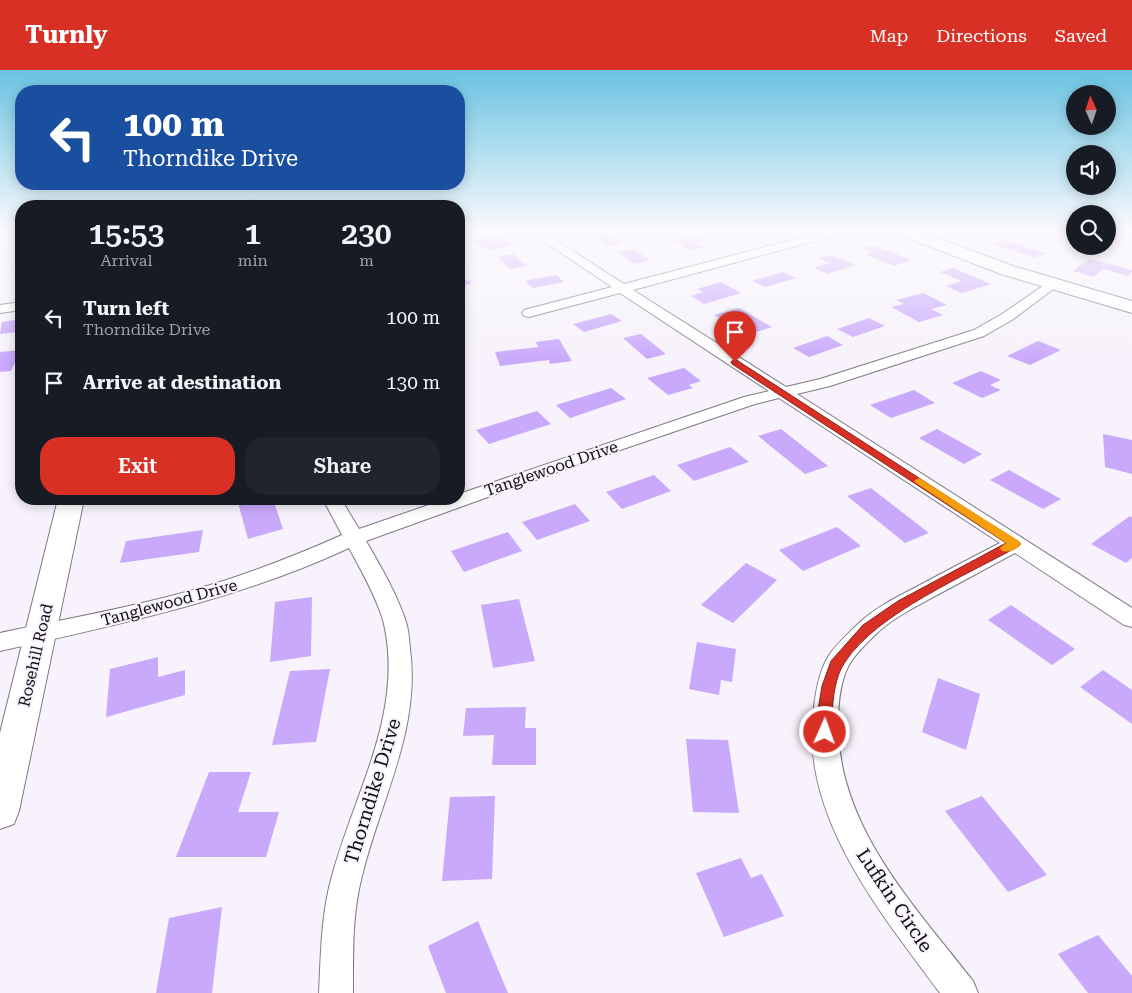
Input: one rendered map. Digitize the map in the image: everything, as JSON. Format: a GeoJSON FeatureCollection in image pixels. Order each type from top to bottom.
{"type":"FeatureCollection","features":[{"type":"Feature","properties":{"kind":"street"},"geometry":{"type":"LineString","coordinates":[[600,275],[1132,620]]}},
{"type":"Feature","properties":{"kind":"street"},"geometry":{"type":"LineString","coordinates":[[529,313],[678,275]]}},
{"type":"Feature","properties":{"kind":"street"},"geometry":{"type":"LineString","coordinates":[[1027,275],[1132,307]]}},
{"type":"Feature","properties":{"kind":"street","name":"Tanglewood Drive"},"geometry":{"type":"LineString","coordinates":[[465,499],[750,400],[824,384],[979,332],[1007,317],[1054,284]]}},
{"type":"Feature","properties":{"kind":"street"},"geometry":{"type":"LineString","coordinates":[[0,309],[15,307]]}},
{"type":"Feature","properties":{"kind":"street","name":"Rosehill Road"},"geometry":{"type":"LineString","coordinates":[[0,811],[70,505]]}},
{"type":"Feature","properties":{"kind":"street","name":"Thorndike Drive"},"geometry":{"type":"LineString","coordinates":[[335,505],[373,572],[395,622],[400,662],[398,707],[387,758],[358,836],[346,879],[338,927],[336,993]]}},
{"type":"Feature","properties":{"kind":"street","name":"Tanglewood Drive"},"geometry":{"type":"LineString","coordinates":[[0,642],[167,605],[238,584],[303,561],[354,538],[447,505]]}},
{"type":"Feature","properties":{"kind":"street","name":"Lufkin Circle"},"geometry":{"type":"LineString","coordinates":[[961,993],[879,884],[846,825],[833,785],[827,758],[824,716],[829,686],[838,661],[868,628],[903,604],[1015,544]]}},
{"type":"Feature","properties":{"kind":"building"},"geometry":{"type":"Polygon","coordinates":[[[556,275],[564,282],[533,288],[525,281],[556,275]]]}},
{"type":"Feature","properties":{"kind":"building"},"geometry":{"type":"Polygon","coordinates":[[[772,275],[790,275],[796,278],[765,287],[752,281],[772,275]]]}},
{"type":"Feature","properties":{"kind":"building"},"geometry":{"type":"Polygon","coordinates":[[[948,275],[970,275],[991,284],[962,293],[946,286],[962,281],[948,275]]]}},
{"type":"Feature","properties":{"kind":"building"},"geometry":{"type":"Polygon","coordinates":[[[465,280],[472,282],[465,286],[465,280]]]}},
{"type":"Feature","properties":{"kind":"building"},"geometry":{"type":"Polygon","coordinates":[[[721,282],[741,293],[704,304],[691,296],[703,292],[697,289],[721,282]]]}},
{"type":"Feature","properties":{"kind":"building"},"geometry":{"type":"Polygon","coordinates":[[[923,293],[947,305],[931,309],[943,315],[919,322],[891,307],[904,304],[896,300],[923,293]]]}},
{"type":"Feature","properties":{"kind":"building"},"geometry":{"type":"Polygon","coordinates":[[[739,308],[772,327],[747,335],[714,315],[739,308]]]}},
{"type":"Feature","properties":{"kind":"building"},"geometry":{"type":"Polygon","coordinates":[[[611,314],[622,321],[584,332],[573,324],[611,314]]]}},
{"type":"Feature","properties":{"kind":"building"},"geometry":{"type":"Polygon","coordinates":[[[869,318],[885,326],[853,337],[837,329],[869,318]]]}},
{"type":"Feature","properties":{"kind":"building"},"geometry":{"type":"Polygon","coordinates":[[[15,320],[15,332],[0,334],[2,322],[15,320]]]}},
{"type":"Feature","properties":{"kind":"building"},"geometry":{"type":"Polygon","coordinates":[[[641,334],[666,354],[647,359],[623,338],[641,334]]]}},
{"type":"Feature","properties":{"kind":"building"},"geometry":{"type":"Polygon","coordinates":[[[827,336],[843,345],[809,357],[793,348],[827,336]]]}},
{"type":"Feature","properties":{"kind":"building"},"geometry":{"type":"Polygon","coordinates":[[[559,339],[572,361],[550,364],[549,360],[500,366],[495,352],[538,347],[536,342],[559,339]]]}},
{"type":"Feature","properties":{"kind":"building"},"geometry":{"type":"Polygon","coordinates":[[[1038,341],[1061,350],[1030,365],[1007,356],[1038,341]]]}},
{"type":"Feature","properties":{"kind":"building"},"geometry":{"type":"Polygon","coordinates":[[[15,351],[15,363],[11,371],[0,372],[0,352],[15,351]]]}},
{"type":"Feature","properties":{"kind":"building"},"geometry":{"type":"Polygon","coordinates":[[[684,368],[701,381],[689,385],[693,388],[668,395],[647,378],[684,368]]]}},
{"type":"Feature","properties":{"kind":"building"},"geometry":{"type":"Polygon","coordinates":[[[981,371],[1001,380],[990,385],[1001,390],[982,398],[952,383],[981,371]]]}},
{"type":"Feature","properties":{"kind":"building"},"geometry":{"type":"Polygon","coordinates":[[[611,388],[626,399],[570,418],[556,405],[611,388]]]}},
{"type":"Feature","properties":{"kind":"building"},"geometry":{"type":"Polygon","coordinates":[[[914,390],[935,403],[891,418],[870,405],[914,390]]]}},
{"type":"Feature","properties":{"kind":"building"},"geometry":{"type":"Polygon","coordinates":[[[537,411],[551,424],[489,444],[476,430],[537,411]]]}},
{"type":"Feature","properties":{"kind":"building"},"geometry":{"type":"Polygon","coordinates":[[[781,429],[828,466],[805,474],[758,436],[781,429]]]}},
{"type":"Feature","properties":{"kind":"building"},"geometry":{"type":"Polygon","coordinates":[[[937,429],[982,454],[964,464],[919,438],[937,429]]]}},
{"type":"Feature","properties":{"kind":"building"},"geometry":{"type":"Polygon","coordinates":[[[1103,434],[1132,440],[1132,474],[1105,467],[1103,434]]]}},
{"type":"Feature","properties":{"kind":"building"},"geometry":{"type":"Polygon","coordinates":[[[730,447],[749,462],[694,481],[677,465],[730,447]]]}},
{"type":"Feature","properties":{"kind":"building"},"geometry":{"type":"Polygon","coordinates":[[[1009,470],[1061,499],[1043,509],[990,480],[1009,470]]]}},
{"type":"Feature","properties":{"kind":"building"},"geometry":{"type":"Polygon","coordinates":[[[654,475],[671,491],[622,509],[606,492],[654,475]]]}},
{"type":"Feature","properties":{"kind":"building"},"geometry":{"type":"Polygon","coordinates":[[[871,488],[929,533],[905,543],[847,496],[871,488]]]}},
{"type":"Feature","properties":{"kind":"building"},"geometry":{"type":"Polygon","coordinates":[[[575,504],[590,521],[537,540],[522,522],[575,504]]]}},
{"type":"Feature","properties":{"kind":"building"},"geometry":{"type":"Polygon","coordinates":[[[239,505],[275,505],[283,529],[248,539],[239,505]]]}},
{"type":"Feature","properties":{"kind":"building"},"geometry":{"type":"Polygon","coordinates":[[[1130,516],[1132,517],[1132,558],[1126,563],[1091,544],[1130,516]]]}},
{"type":"Feature","properties":{"kind":"building"},"geometry":{"type":"Polygon","coordinates":[[[837,527],[861,546],[803,571],[779,550],[837,527]]]}},
{"type":"Feature","properties":{"kind":"building"},"geometry":{"type":"Polygon","coordinates":[[[203,530],[199,552],[120,563],[126,541],[203,530]]]}},
{"type":"Feature","properties":{"kind":"building"},"geometry":{"type":"Polygon","coordinates":[[[508,532],[522,551],[464,572],[451,551],[508,532]]]}},
{"type":"Feature","properties":{"kind":"building"},"geometry":{"type":"Polygon","coordinates":[[[746,563],[777,580],[733,623],[701,605],[746,563]]]}},
{"type":"Feature","properties":{"kind":"building"},"geometry":{"type":"Polygon","coordinates":[[[312,597],[311,656],[270,662],[275,602],[312,597]]]}},
{"type":"Feature","properties":{"kind":"building"},"geometry":{"type":"Polygon","coordinates":[[[519,599],[535,661],[493,668],[481,605],[519,599]]]}},
{"type":"Feature","properties":{"kind":"building"},"geometry":{"type":"Polygon","coordinates":[[[1011,605],[1075,649],[1052,665],[988,620],[1011,605]]]}},
{"type":"Feature","properties":{"kind":"building"},"geometry":{"type":"Polygon","coordinates":[[[697,642],[736,649],[732,682],[721,680],[719,695],[689,689],[697,642]]]}},
{"type":"Feature","properties":{"kind":"building"},"geometry":{"type":"Polygon","coordinates":[[[158,657],[158,677],[185,670],[185,695],[106,717],[110,669],[158,657]]]}},
{"type":"Feature","properties":{"kind":"building"},"geometry":{"type":"Polygon","coordinates":[[[330,669],[316,742],[272,745],[290,671],[330,669]]]}},
{"type":"Feature","properties":{"kind":"building"},"geometry":{"type":"Polygon","coordinates":[[[1103,670],[1132,690],[1132,724],[1080,687],[1103,670]]]}},
{"type":"Feature","properties":{"kind":"building"},"geometry":{"type":"Polygon","coordinates":[[[938,678],[980,694],[966,750],[922,732],[938,678]]]}},
{"type":"Feature","properties":{"kind":"building"},"geometry":{"type":"Polygon","coordinates":[[[526,707],[525,728],[536,728],[536,765],[492,765],[494,735],[463,736],[466,708],[526,707]]]}},
{"type":"Feature","properties":{"kind":"building"},"geometry":{"type":"Polygon","coordinates":[[[686,739],[728,740],[739,813],[693,812],[686,739]]]}},
{"type":"Feature","properties":{"kind":"building"},"geometry":{"type":"Polygon","coordinates":[[[209,772],[251,772],[238,812],[279,812],[266,857],[176,857],[209,772]]]}},
{"type":"Feature","properties":{"kind":"building"},"geometry":{"type":"Polygon","coordinates":[[[495,796],[492,879],[442,881],[450,797],[495,796]]]}},
{"type":"Feature","properties":{"kind":"building"},"geometry":{"type":"Polygon","coordinates":[[[982,796],[1047,875],[1008,892],[945,811],[982,796]]]}},
{"type":"Feature","properties":{"kind":"building"},"geometry":{"type":"Polygon","coordinates":[[[741,858],[751,878],[762,874],[784,916],[724,937],[696,873],[741,858]]]}},
{"type":"Feature","properties":{"kind":"building"},"geometry":{"type":"Polygon","coordinates":[[[222,907],[212,993],[156,993],[169,918],[222,907]]]}},
{"type":"Feature","properties":{"kind":"building"},"geometry":{"type":"Polygon","coordinates":[[[478,921],[508,993],[446,993],[428,946],[478,921]]]}},
{"type":"Feature","properties":{"kind":"building"},"geometry":{"type":"Polygon","coordinates":[[[1098,935],[1132,976],[1132,993],[1088,993],[1058,954],[1098,935]]]}},
{"type":"Feature","properties":{"kind":"slow traffic"},"geometry":{"type":"LineString","coordinates":[[919,481],[1015,544],[1006,548]]}},
{"type":"Feature","properties":{"kind":"route"},"geometry":{"type":"LineString","coordinates":[[735,362],[1015,544],[903,604],[868,628],[838,661],[829,686],[824,716],[825,732]]}}]}
